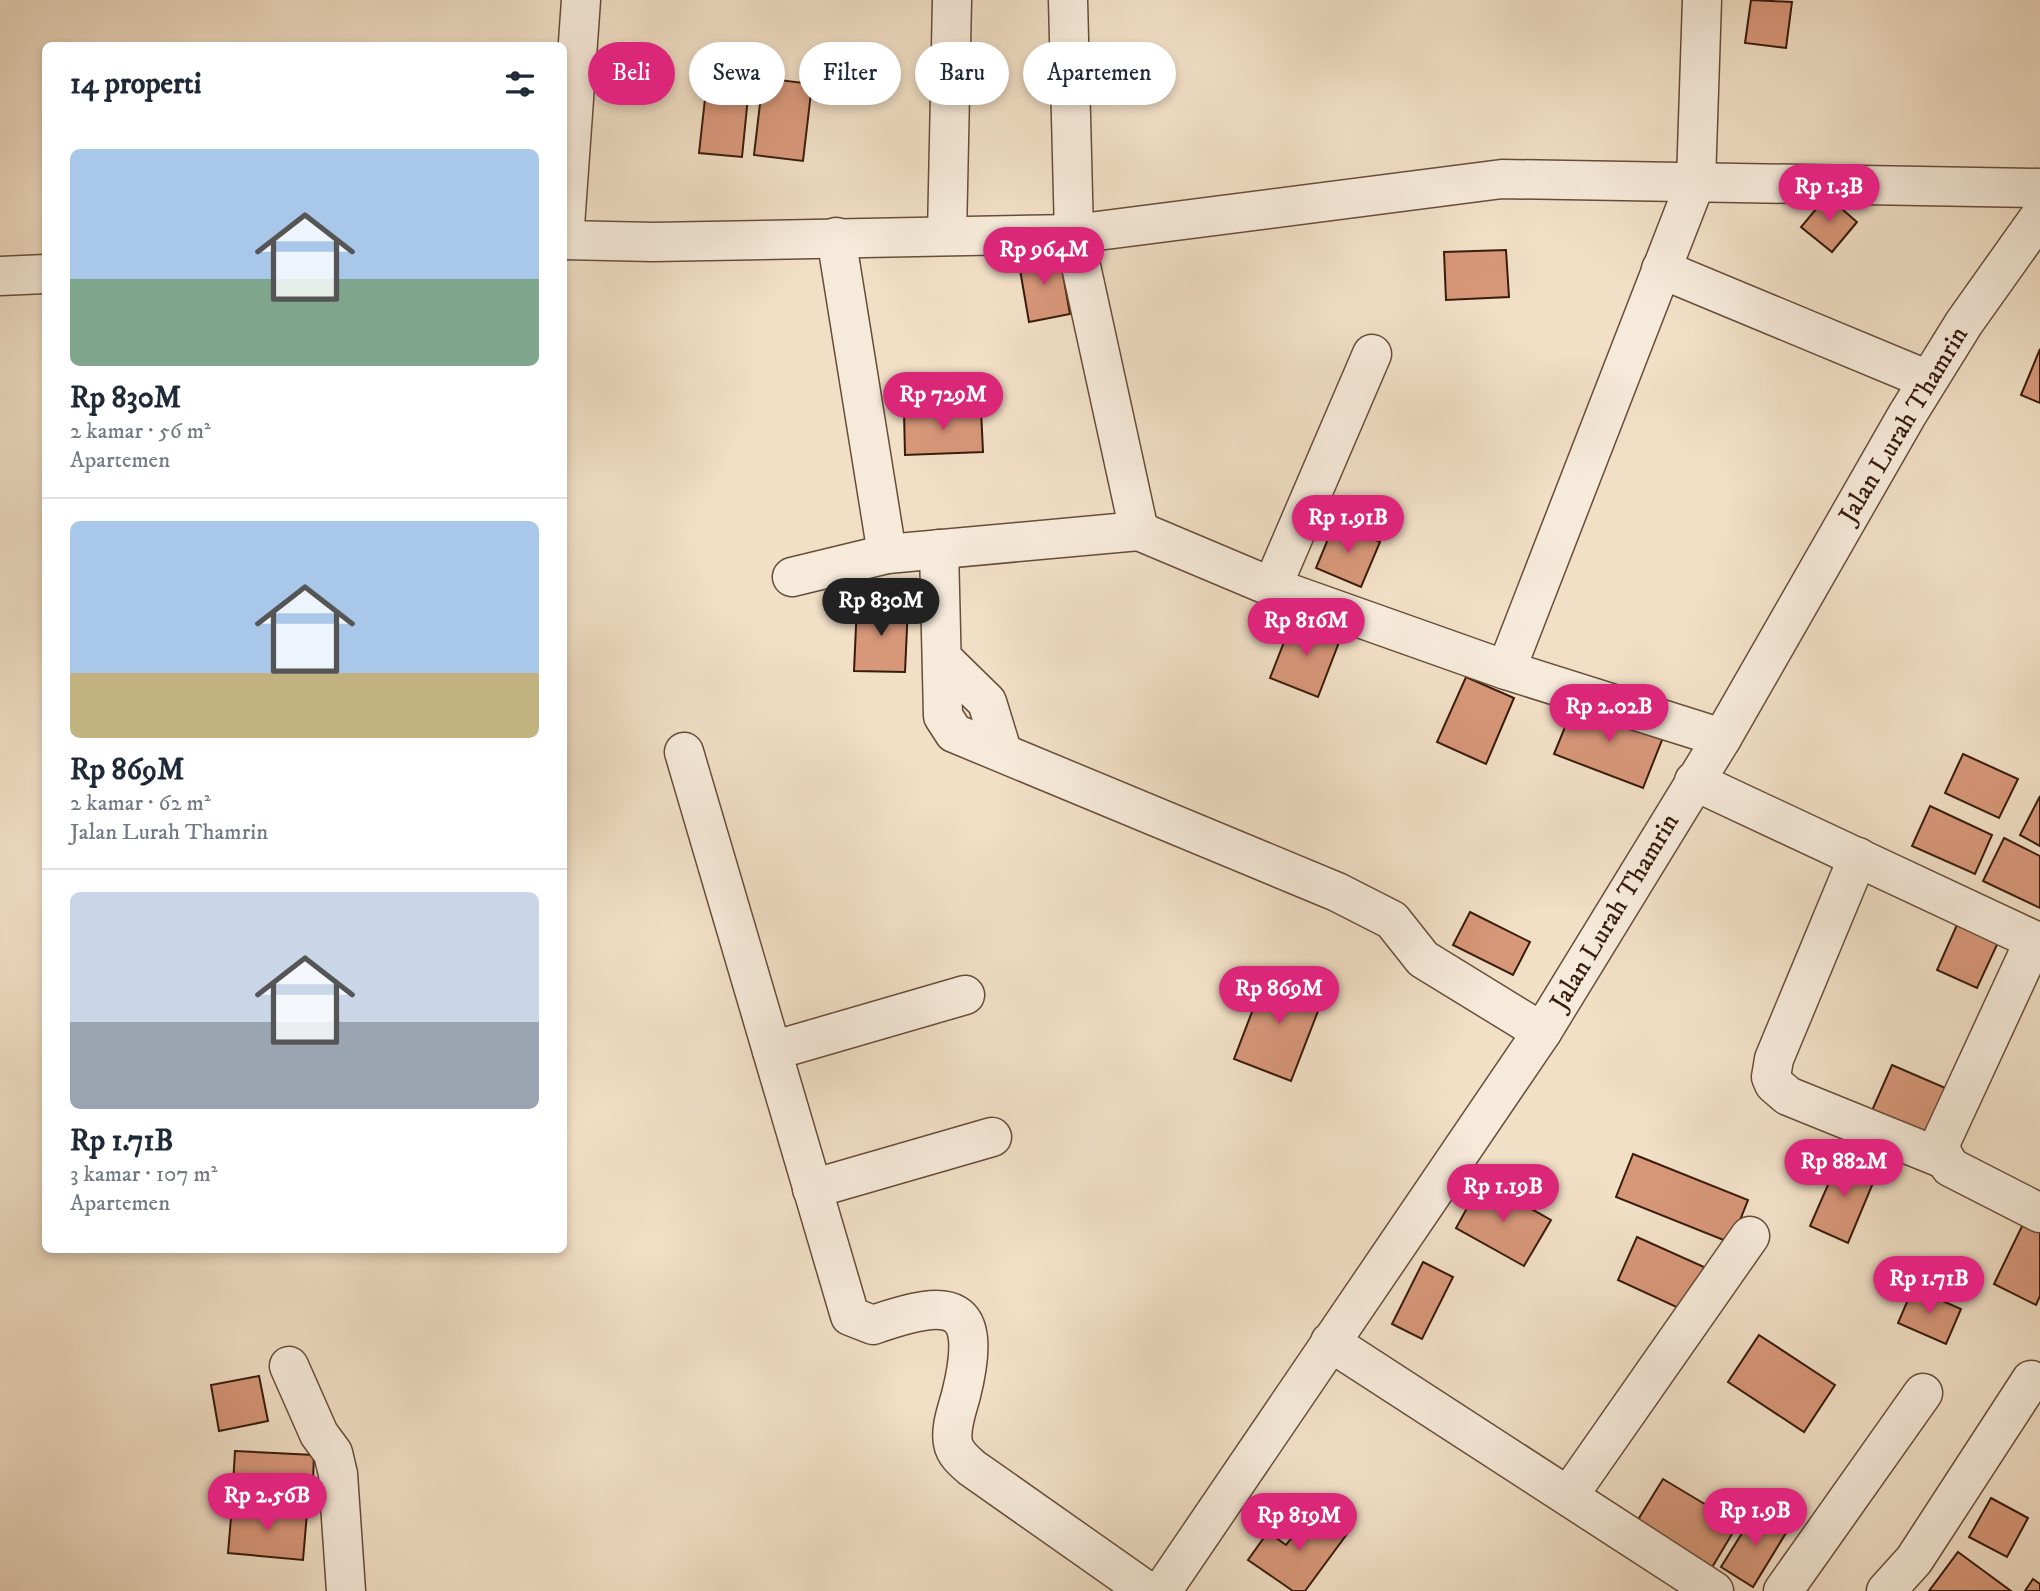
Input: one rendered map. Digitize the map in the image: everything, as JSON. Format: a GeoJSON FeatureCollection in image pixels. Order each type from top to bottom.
{"type":"FeatureCollection","features":[{"type":"Feature","properties":{"kind":"street"},"geometry":{"type":"LineString","coordinates":[[567,198],[581,0]]}},
{"type":"Feature","properties":{"kind":"street"},"geometry":{"type":"LineString","coordinates":[[947,235],[952,0]]}},
{"type":"Feature","properties":{"kind":"street"},"geometry":{"type":"LineString","coordinates":[[1068,0],[1074,234],[1139,531]]}},
{"type":"Feature","properties":{"kind":"street"},"geometry":{"type":"LineString","coordinates":[[1506,670],[1696,181],[1702,0]]}},
{"type":"Feature","properties":{"kind":"street"},"geometry":{"type":"LineString","coordinates":[[567,240],[653,242],[1074,234],[1502,179],[1696,181],[2039,211]]}},
{"type":"Feature","properties":{"kind":"street","name":"Jalan Lurah Thamrin"},"geometry":{"type":"LineString","coordinates":[[1163,1591],[1542,1032],[1722,738],[1928,380],[2039,211]]}},
{"type":"Feature","properties":{"kind":"street"},"geometry":{"type":"LineString","coordinates":[[836,237],[887,554]]}},
{"type":"Feature","properties":{"kind":"street"},"geometry":{"type":"LineString","coordinates":[[1661,269],[1928,380]]}},
{"type":"Feature","properties":{"kind":"street"},"geometry":{"type":"LineString","coordinates":[[0,276],[42,274]]}},
{"type":"Feature","properties":{"kind":"street"},"geometry":{"type":"LineString","coordinates":[[1272,587],[1372,354]]}},
{"type":"Feature","properties":{"kind":"street"},"geometry":{"type":"LineString","coordinates":[[792,577],[887,554],[1139,531],[1272,587],[1506,670],[1722,738]]}},
{"type":"Feature","properties":{"kind":"street"},"geometry":{"type":"LineString","coordinates":[[939,549],[943,659],[987,702],[1002,751],[1337,892],[1392,920],[1423,959],[1542,1032]]}},
{"type":"Feature","properties":{"kind":"street"},"geometry":{"type":"LineString","coordinates":[[684,752],[850,1316],[873,1325],[911,1312],[946,1311],[958,1317],[969,1330],[968,1363],[952,1433],[957,1452],[972,1468],[1147,1591]]}},
{"type":"Feature","properties":{"kind":"street"},"geometry":{"type":"LineString","coordinates":[[1694,781],[2037,942],[1943,1137],[1942,1153],[1950,1167],[2040,1213]]}},
{"type":"Feature","properties":{"kind":"street"},"geometry":{"type":"LineString","coordinates":[[1858,857],[1780,1044],[1771,1077],[1774,1084],[1788,1096],[1945,1160]]}},
{"type":"Feature","properties":{"kind":"street"},"geometry":{"type":"LineString","coordinates":[[772,1051],[965,995]]}},
{"type":"Feature","properties":{"kind":"street"},"geometry":{"type":"LineString","coordinates":[[813,1189],[992,1137]]}},
{"type":"Feature","properties":{"kind":"street"},"geometry":{"type":"LineString","coordinates":[[1569,1495],[1750,1236]]}},
{"type":"Feature","properties":{"kind":"street"},"geometry":{"type":"LineString","coordinates":[[1330,1342],[1714,1591]]}},
{"type":"Feature","properties":{"kind":"street"},"geometry":{"type":"LineString","coordinates":[[289,1366],[319,1434],[332,1453],[338,1474],[346,1591]]}},
{"type":"Feature","properties":{"kind":"street"},"geometry":{"type":"LineString","coordinates":[[1886,1591],[1914,1560],[2031,1380]]}},
{"type":"Feature","properties":{"kind":"street"},"geometry":{"type":"LineString","coordinates":[[1783,1591],[1923,1393]]}},
{"type":"Feature","properties":{"kind":"building"},"geometry":{"type":"Polygon","coordinates":[[[1751,0],[1792,2],[1786,48],[1745,43],[1751,0]]]}},
{"type":"Feature","properties":{"kind":"building"},"geometry":{"type":"Polygon","coordinates":[[[785,81],[799,82],[799,105],[810,105],[803,161],[754,155],[760,105],[785,105],[785,81]]]}},
{"type":"Feature","properties":{"kind":"building"},"geometry":{"type":"Polygon","coordinates":[[[704,105],[747,105],[742,157],[699,153],[704,105]]]}},
{"type":"Feature","properties":{"kind":"building"},"geometry":{"type":"Polygon","coordinates":[[[1827,196],[1857,222],[1832,252],[1801,227],[1827,196]]]}},
{"type":"Feature","properties":{"kind":"building"},"geometry":{"type":"Polygon","coordinates":[[[1506,250],[1509,297],[1446,300],[1444,252],[1506,250]]]}},
{"type":"Feature","properties":{"kind":"building"},"geometry":{"type":"Polygon","coordinates":[[[1059,252],[1070,314],[1029,322],[1018,258],[1059,252]]]}},
{"type":"Feature","properties":{"kind":"building"},"geometry":{"type":"Polygon","coordinates":[[[2040,349],[2040,403],[2021,395],[2040,349]]]}},
{"type":"Feature","properties":{"kind":"building"},"geometry":{"type":"Polygon","coordinates":[[[981,410],[983,452],[905,455],[904,412],[981,410]]]}},
{"type":"Feature","properties":{"kind":"building"},"geometry":{"type":"Polygon","coordinates":[[[1335,522],[1380,542],[1361,587],[1316,568],[1335,522]]]}},
{"type":"Feature","properties":{"kind":"building"},"geometry":{"type":"Polygon","coordinates":[[[857,604],[908,606],[905,672],[854,671],[857,604]]]}},
{"type":"Feature","properties":{"kind":"building"},"geometry":{"type":"Polygon","coordinates":[[[1293,619],[1341,637],[1318,697],[1270,678],[1293,619]]]}},
{"type":"Feature","properties":{"kind":"building"},"geometry":{"type":"Polygon","coordinates":[[[1466,677],[1514,698],[1486,764],[1437,742],[1466,677]]]}},
{"type":"Feature","properties":{"kind":"building"},"geometry":{"type":"Polygon","coordinates":[[[1576,700],[1664,735],[1643,788],[1554,754],[1576,700]]]}},
{"type":"Feature","properties":{"kind":"building"},"geometry":{"type":"Polygon","coordinates":[[[1963,754],[2018,779],[1999,818],[1945,793],[1963,754]]]}},
{"type":"Feature","properties":{"kind":"building"},"geometry":{"type":"Polygon","coordinates":[[[2040,796],[2040,846],[2020,835],[2040,796]]]}},
{"type":"Feature","properties":{"kind":"building"},"geometry":{"type":"Polygon","coordinates":[[[1930,806],[1992,835],[1975,874],[1912,846],[1930,806]]]}},
{"type":"Feature","properties":{"kind":"building"},"geometry":{"type":"Polygon","coordinates":[[[2004,838],[2040,856],[2040,908],[1983,881],[2004,838]]]}},
{"type":"Feature","properties":{"kind":"building"},"geometry":{"type":"Polygon","coordinates":[[[1470,912],[1530,942],[1513,975],[1453,945],[1470,912]]]}},
{"type":"Feature","properties":{"kind":"building"},"geometry":{"type":"Polygon","coordinates":[[[1960,918],[2001,936],[1977,988],[1937,970],[1960,918]]]}},
{"type":"Feature","properties":{"kind":"building"},"geometry":{"type":"Polygon","coordinates":[[[1268,970],[1325,993],[1291,1081],[1234,1059],[1268,970]]]}},
{"type":"Feature","properties":{"kind":"building"},"geometry":{"type":"Polygon","coordinates":[[[1892,1065],[1950,1090],[1927,1140],[1870,1115],[1892,1065]]]}},
{"type":"Feature","properties":{"kind":"building"},"geometry":{"type":"Polygon","coordinates":[[[1633,1154],[1748,1200],[1731,1243],[1616,1197],[1633,1154]]]}},
{"type":"Feature","properties":{"kind":"building"},"geometry":{"type":"Polygon","coordinates":[[[1841,1155],[1878,1171],[1848,1243],[1810,1226],[1841,1155]]]}},
{"type":"Feature","properties":{"kind":"building"},"geometry":{"type":"Polygon","coordinates":[[[1482,1181],[1551,1220],[1524,1266],[1456,1228],[1482,1181]]]}},
{"type":"Feature","properties":{"kind":"building"},"geometry":{"type":"Polygon","coordinates":[[[2024,1222],[2040,1230],[2040,1296],[2036,1305],[1994,1284],[2024,1222]]]}},
{"type":"Feature","properties":{"kind":"building"},"geometry":{"type":"Polygon","coordinates":[[[1637,1237],[1704,1267],[1685,1311],[1618,1280],[1637,1237]]]}},
{"type":"Feature","properties":{"kind":"building"},"geometry":{"type":"Polygon","coordinates":[[[1423,1262],[1453,1277],[1422,1339],[1392,1324],[1423,1262]]]}},
{"type":"Feature","properties":{"kind":"building"},"geometry":{"type":"Polygon","coordinates":[[[1913,1288],[1961,1309],[1946,1344],[1898,1323],[1913,1288]]]}},
{"type":"Feature","properties":{"kind":"building"},"geometry":{"type":"Polygon","coordinates":[[[1759,1335],[1835,1385],[1804,1432],[1728,1382],[1759,1335]]]}},
{"type":"Feature","properties":{"kind":"building"},"geometry":{"type":"Polygon","coordinates":[[[259,1376],[268,1421],[219,1431],[211,1385],[259,1376]]]}},
{"type":"Feature","properties":{"kind":"building"},"geometry":{"type":"Polygon","coordinates":[[[235,1451],[314,1455],[312,1507],[232,1502],[235,1451]]]}},
{"type":"Feature","properties":{"kind":"building"},"geometry":{"type":"Polygon","coordinates":[[[1663,1479],[1738,1524],[1711,1569],[1636,1523],[1663,1479]]]}},
{"type":"Feature","properties":{"kind":"building"},"geometry":{"type":"Polygon","coordinates":[[[1991,1498],[2028,1518],[2007,1557],[1969,1537],[1991,1498]]]}},
{"type":"Feature","properties":{"kind":"building"},"geometry":{"type":"Polygon","coordinates":[[[232,1506],[307,1513],[303,1560],[228,1553],[232,1506]]]}},
{"type":"Feature","properties":{"kind":"building"},"geometry":{"type":"Polygon","coordinates":[[[1315,1509],[1347,1534],[1305,1591],[1293,1591],[1248,1560],[1268,1532],[1286,1545],[1315,1509]]]}},
{"type":"Feature","properties":{"kind":"building"},"geometry":{"type":"Polygon","coordinates":[[[1757,1509],[1789,1528],[1753,1587],[1721,1567],[1757,1509]]]}},
{"type":"Feature","properties":{"kind":"building"},"geometry":{"type":"Polygon","coordinates":[[[1958,1552],[2011,1591],[1929,1591],[1958,1552]]]}},
{"type":"Feature","properties":{"kind":"building"},"geometry":{"type":"Polygon","coordinates":[[[2033,1579],[2040,1584],[2040,1591],[2025,1591],[2033,1579]]]}}]}
